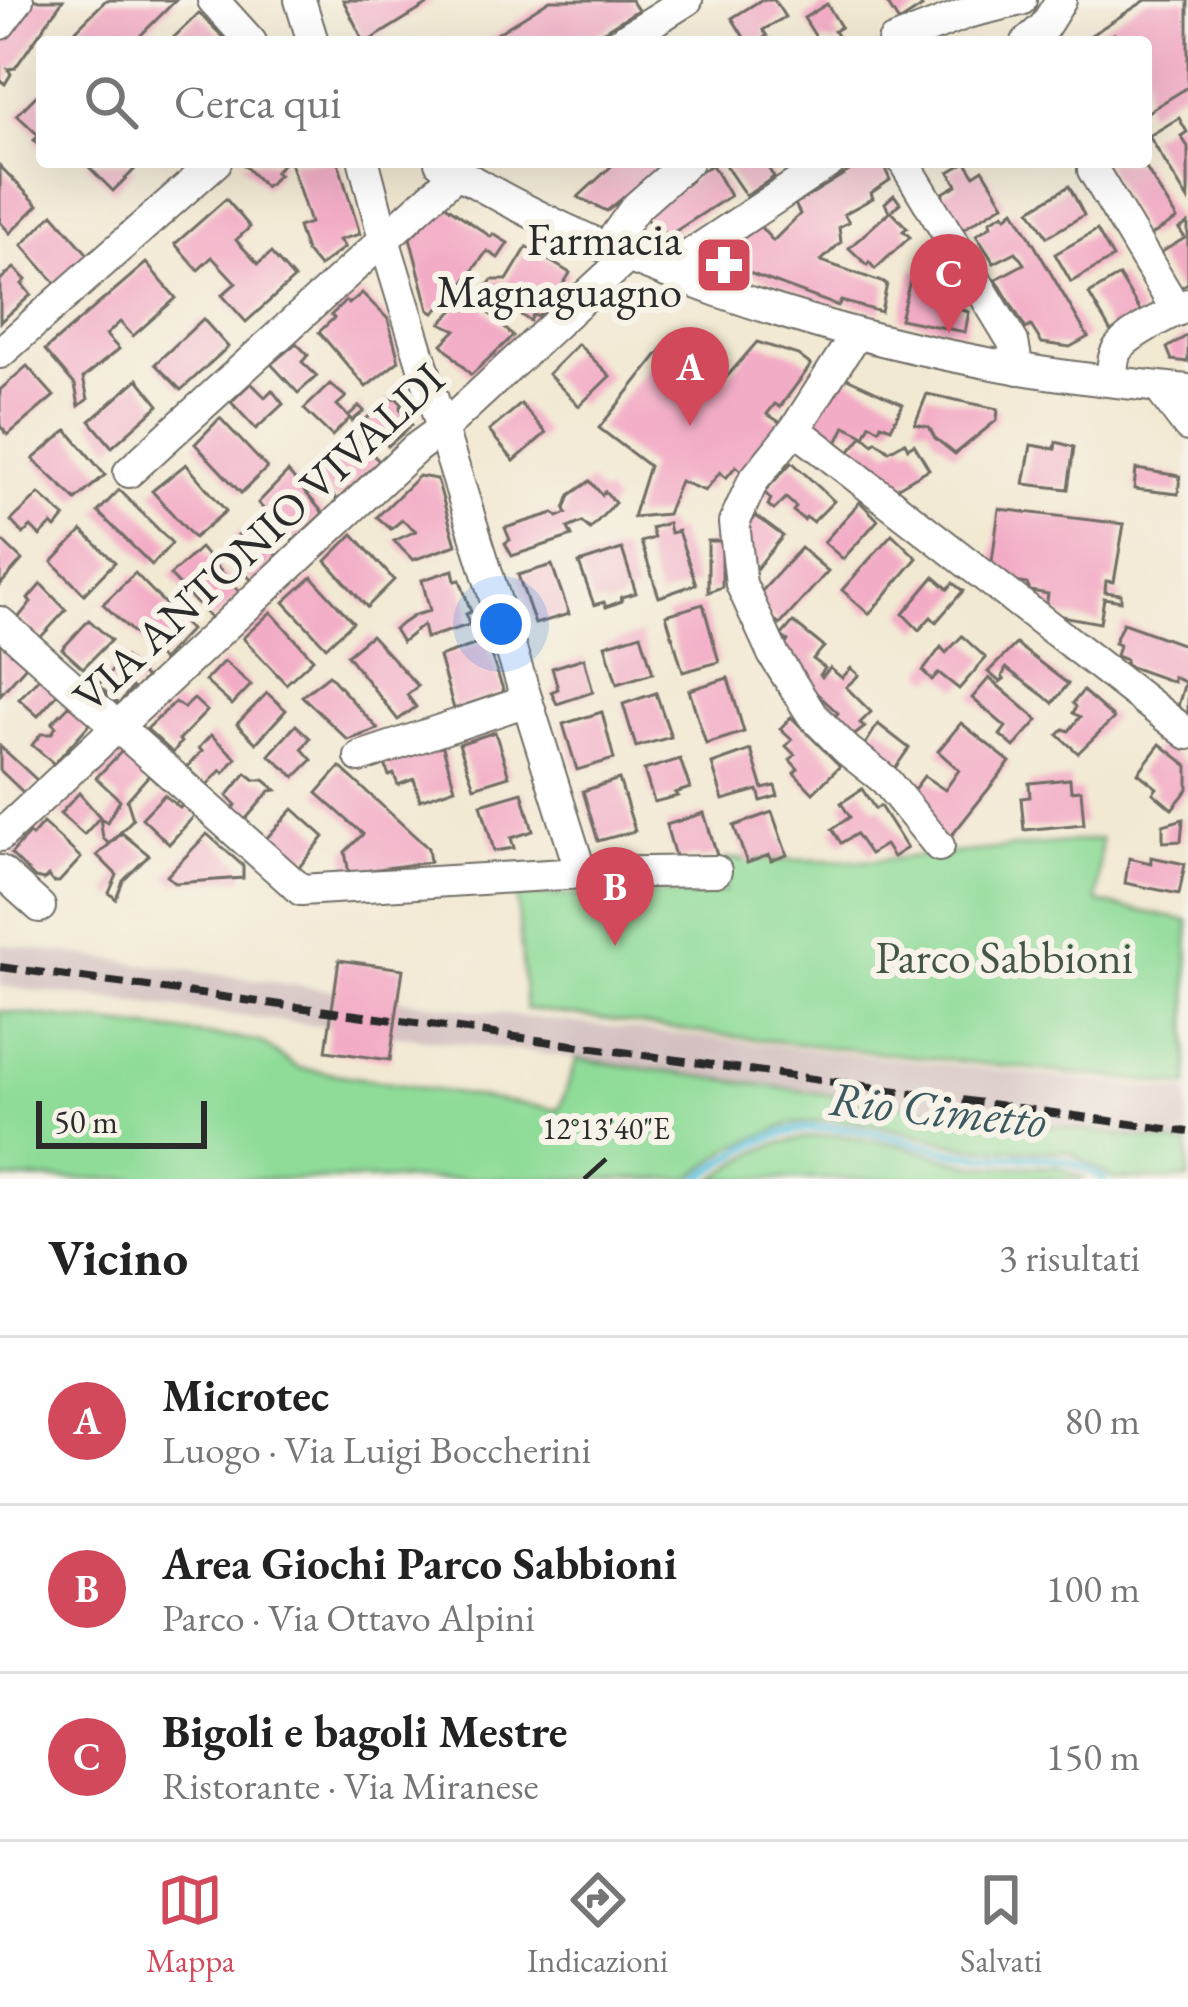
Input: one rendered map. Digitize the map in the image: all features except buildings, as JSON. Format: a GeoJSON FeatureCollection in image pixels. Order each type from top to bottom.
{"type":"FeatureCollection","features":[{"type":"Feature","properties":{"kind":"street"},"geometry":{"type":"LineString","coordinates":[[0,24],[18,0]]}},
{"type":"Feature","properties":{"kind":"street"},"geometry":{"type":"LineString","coordinates":[[213,0],[246,36]]}},
{"type":"Feature","properties":{"kind":"street"},"geometry":{"type":"LineString","coordinates":[[300,0],[312,36]]}},
{"type":"Feature","properties":{"kind":"street"},"geometry":{"type":"LineString","coordinates":[[630,36],[687,0]]}},
{"type":"Feature","properties":{"kind":"street"},"geometry":{"type":"LineString","coordinates":[[909,36],[1021,0]]}},
{"type":"Feature","properties":{"kind":"street"},"geometry":{"type":"LineString","coordinates":[[1034,36],[1061,0]]}},
{"type":"Feature","properties":{"kind":"street"},"geometry":{"type":"LineString","coordinates":[[0,353],[209,168]]}},
{"type":"Feature","properties":{"kind":"street"},"geometry":{"type":"LineString","coordinates":[[366,168],[581,873]]}},
{"type":"Feature","properties":{"kind":"street"},"geometry":{"type":"LineString","coordinates":[[129,472],[384,239],[448,168]]}},
{"type":"Feature","properties":{"kind":"street"},"geometry":{"type":"LineString","coordinates":[[451,168],[530,212],[619,251],[809,321],[1018,369],[1173,388],[1188,426]]}},
{"type":"Feature","properties":{"kind":"street","name":"VIA ANTONIO VIVALDI"},"geometry":{"type":"LineString","coordinates":[[0,836],[416,448],[442,429],[619,251],[635,208],[680,168]]}},
{"type":"Feature","properties":{"kind":"street"},"geometry":{"type":"LineString","coordinates":[[667,270],[821,168]]}},
{"type":"Feature","properties":{"kind":"street"},"geometry":{"type":"LineString","coordinates":[[908,168],[1013,342],[1018,369]]}},
{"type":"Feature","properties":{"kind":"street"},"geometry":{"type":"LineString","coordinates":[[1094,170],[1182,308],[1119,347],[1111,381]]}},
{"type":"Feature","properties":{"kind":"street"},"geometry":{"type":"LineString","coordinates":[[856,334],[795,429],[753,481],[734,523],[740,584],[773,654],[812,715],[885,780],[939,846]]}},
{"type":"Feature","properties":{"kind":"street"},"geometry":{"type":"LineString","coordinates":[[795,429],[1188,734]]}},
{"type":"Feature","properties":{"kind":"street"},"geometry":{"type":"LineString","coordinates":[[0,622],[301,890],[581,873],[716,871]]}},
{"type":"Feature","properties":{"kind":"street"},"geometry":{"type":"LineString","coordinates":[[360,758],[527,700]]}},
{"type":"Feature","properties":{"kind":"street"},"geometry":{"type":"LineString","coordinates":[[0,871],[40,907]]}},
{"type":"Feature","properties":{"kind":"shaded area"},"geometry":{"type":"Polygon","coordinates":[[[0,944],[526,1017],[1188,1092],[1188,1145],[545,1054],[0,986],[0,944]]]}},
{"type":"Feature","properties":{"kind":"green space","name":"Parco Sabbioni"},"geometry":{"type":"Polygon","coordinates":[[[1101,839],[1097,902],[1188,921],[1188,1086],[526,1009],[517,896],[725,892],[726,859],[869,861],[1101,839]]]}},
{"type":"Feature","properties":{"kind":"green space"},"geometry":{"type":"Polygon","coordinates":[[[0,1011],[259,1041],[298,1068],[559,1110],[577,1059],[1188,1145],[1188,1179],[1114,1179],[1069,1152],[971,1148],[876,1125],[828,1120],[788,1125],[731,1148],[689,1179],[0,1179],[0,1011]]]}},
{"type":"Feature","properties":{"kind":"green space"},"geometry":{"type":"Polygon","coordinates":[[[838,1135],[896,1144],[975,1166],[1059,1167],[1085,1179],[714,1179],[772,1146],[838,1135]]]}},
{"type":"Feature","properties":{"kind":"waterway","name":"Rio Cimetto"},"geometry":{"type":"LineString","coordinates":[[699,1179],[745,1149],[811,1128],[860,1130],[970,1155],[1053,1159],[1104,1179]]}},
{"type":"Feature","properties":{"kind":"railway"},"geometry":{"type":"LineString","coordinates":[[0,967],[1188,1132]]}},
{"type":"Feature","properties":{"kind":"place","name":"Farmacia Magnaguagno"},"geometry":{"type":"Point","coordinates":[724,265]}},
{"type":"Feature","properties":{"kind":"place","name":"Bigoli e bagoli Mestre"},"geometry":{"type":"Point","coordinates":[949,333]}},
{"type":"Feature","properties":{"kind":"place","name":"Microtec"},"geometry":{"type":"Point","coordinates":[690,426]}},
{"type":"Feature","properties":{"kind":"place","name":"Area Giochi Parco Sabbioni"},"geometry":{"type":"Point","coordinates":[615,946]}}]}
